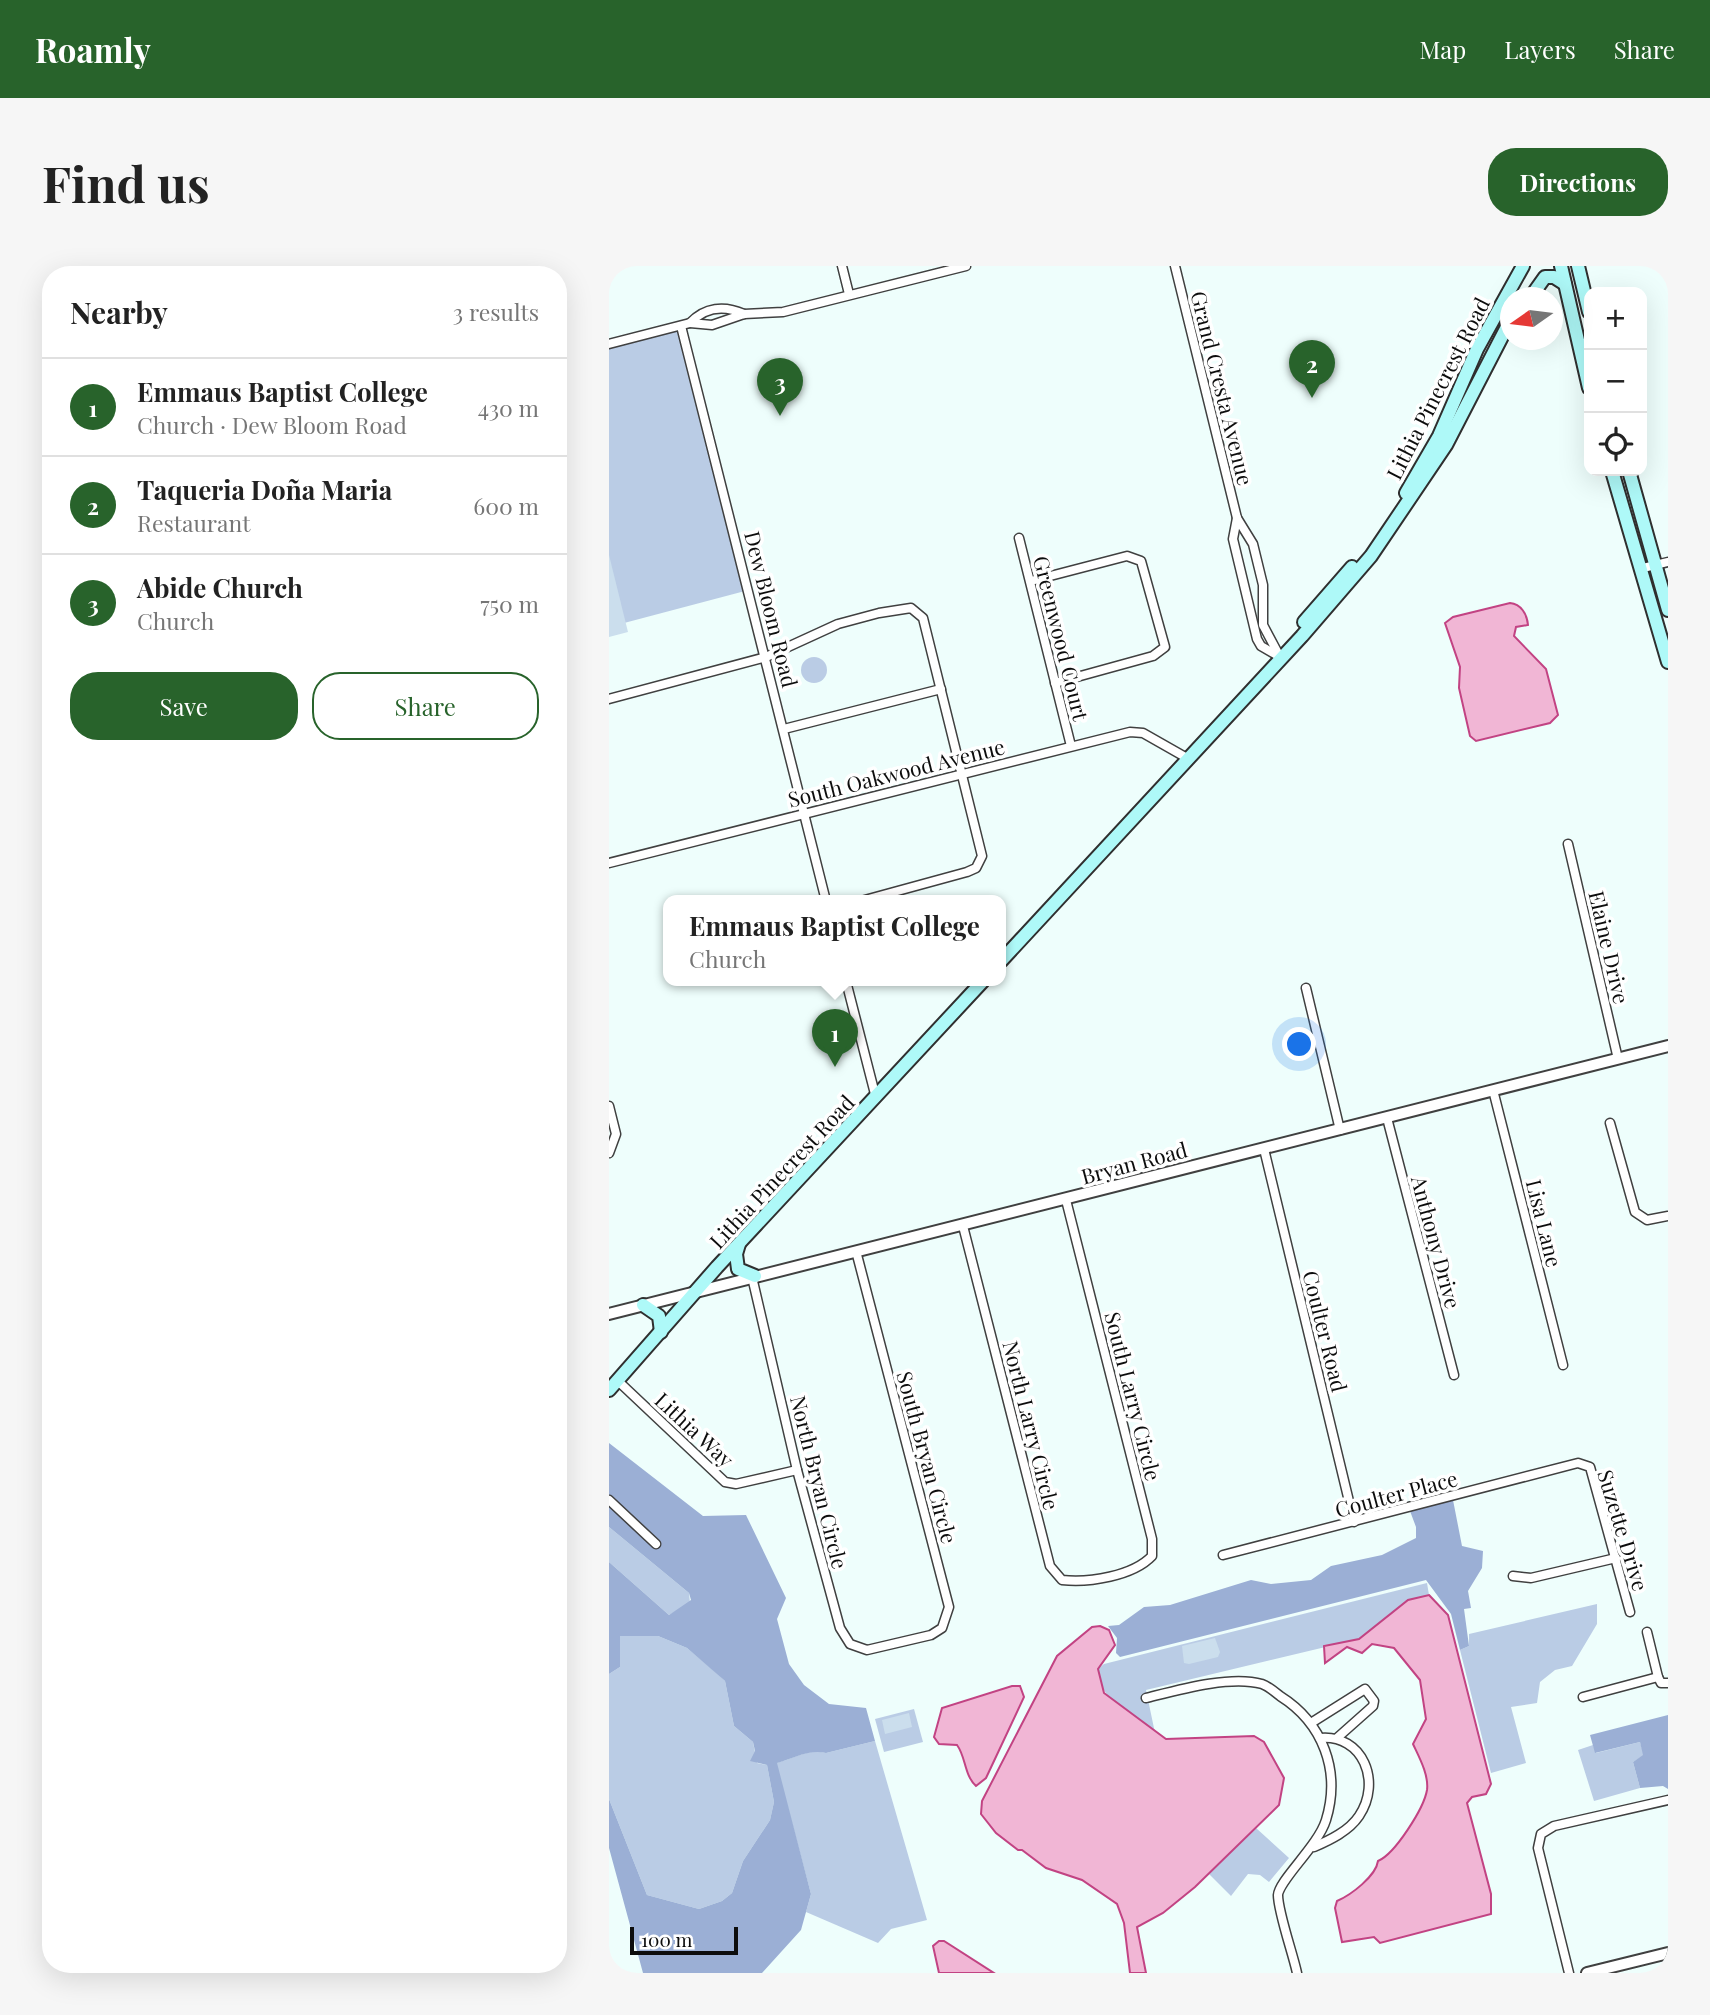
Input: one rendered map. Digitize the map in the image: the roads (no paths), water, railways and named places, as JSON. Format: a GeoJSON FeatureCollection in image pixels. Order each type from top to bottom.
{"type":"FeatureCollection","features":[{"type":"Feature","properties":{"kind":"main road","name":"Lithia Pinecrest Road"},"geometry":{"type":"LineString","coordinates":[[1280,657],[1296,631],[1350,570],[1390,518],[1424,463],[1453,408],[1490,323],[1523,266]]}},
{"type":"Feature","properties":{"kind":"main road","name":"Lithia Pinecrest Road"},"geometry":{"type":"LineString","coordinates":[[1530,287],[1542,266]]}},
{"type":"Feature","properties":{"kind":"main road"},"geometry":{"type":"LineString","coordinates":[[1561,266],[1584,366]]}},
{"type":"Feature","properties":{"kind":"main road"},"geometry":{"type":"LineString","coordinates":[[1578,266],[1584,291]]}},
{"type":"Feature","properties":{"kind":"main road"},"geometry":{"type":"LineString","coordinates":[[1538,287],[1545,277],[1554,277],[1565,284]]}},
{"type":"Feature","properties":{"kind":"main road","name":"Lithia Pinecrest Road"},"geometry":{"type":"LineString","coordinates":[[1006,956],[1346,587],[1378,547],[1439,458],[1500,340]]}},
{"type":"Feature","properties":{"kind":"main road"},"geometry":{"type":"LineString","coordinates":[[1614,476],[1668,610]]}},
{"type":"Feature","properties":{"kind":"main road"},"geometry":{"type":"LineString","coordinates":[[1630,476],[1668,662]]}},
{"type":"Feature","properties":{"kind":"main road"},"geometry":{"type":"LineString","coordinates":[[1346,587],[1345,579],[1350,570]]}},
{"type":"Feature","properties":{"kind":"main road","name":"Lithia Pinecrest Road"},"geometry":{"type":"LineString","coordinates":[[613,1385],[740,1242],[978,986]]}},
{"type":"Feature","properties":{"kind":"main road"},"geometry":{"type":"LineString","coordinates":[[740,1242],[736,1254],[737,1267],[744,1274],[754,1277]]}},
{"type":"Feature","properties":{"kind":"main road"},"geometry":{"type":"LineString","coordinates":[[643,1305],[652,1308],[659,1316],[661,1332]]}},
{"type":"Feature","properties":{"kind":"street"},"geometry":{"type":"LineString","coordinates":[[842,266],[849,294]]}},
{"type":"Feature","properties":{"kind":"street"},"geometry":{"type":"LineString","coordinates":[[609,344],[685,325],[712,325],[744,314],[783,312],[943,269],[966,266]]}},
{"type":"Feature","properties":{"kind":"street","name":"Grand Cresta Avenue"},"geometry":{"type":"LineString","coordinates":[[1175,266],[1237,518],[1253,544],[1263,585],[1263,625],[1280,657]]}},
{"type":"Feature","properties":{"kind":"street"},"geometry":{"type":"LineString","coordinates":[[685,325],[697,316],[722,308],[744,314]]}},
{"type":"Feature","properties":{"kind":"street","name":"Dew Bloom Road"},"geometry":{"type":"LineString","coordinates":[[685,325],[825,895]]}},
{"type":"Feature","properties":{"kind":"street","name":"Grand Cresta Avenue"},"geometry":{"type":"LineString","coordinates":[[1237,518],[1233,540],[1257,639],[1261,646],[1280,657]]}},
{"type":"Feature","properties":{"kind":"street","name":"Greenwood Court"},"geometry":{"type":"LineString","coordinates":[[1019,538],[1071,746]]}},
{"type":"Feature","properties":{"kind":"street"},"geometry":{"type":"LineString","coordinates":[[1031,581],[1128,556],[1141,561],[1164,647],[1153,656],[1055,683]]}},
{"type":"Feature","properties":{"kind":"street"},"geometry":{"type":"LineString","coordinates":[[1649,567],[1668,562]]}},
{"type":"Feature","properties":{"kind":"street"},"geometry":{"type":"LineString","coordinates":[[609,699],[766,657],[838,624],[903,607],[911,608],[923,618],[982,856],[976,868],[882,895]]}},
{"type":"Feature","properties":{"kind":"street"},"geometry":{"type":"LineString","coordinates":[[784,729],[941,689]]}},
{"type":"Feature","properties":{"kind":"street","name":"South Oakwood Avenue"},"geometry":{"type":"LineString","coordinates":[[609,863],[1130,732],[1143,733],[1187,758]]}},
{"type":"Feature","properties":{"kind":"street","name":"Elaine Drive"},"geometry":{"type":"LineString","coordinates":[[1568,844],[1618,1059]]}},
{"type":"Feature","properties":{"kind":"street"},"geometry":{"type":"LineString","coordinates":[[847,986],[876,1098]]}},
{"type":"Feature","properties":{"kind":"street"},"geometry":{"type":"LineString","coordinates":[[1306,988],[1340,1130]]}},
{"type":"Feature","properties":{"kind":"street","name":"Bryan Road"},"geometry":{"type":"LineString","coordinates":[[609,1314],[1668,1046]]}},
{"type":"Feature","properties":{"kind":"street","name":"Lisa Lane"},"geometry":{"type":"LineString","coordinates":[[1493,1090],[1563,1365]]}},
{"type":"Feature","properties":{"kind":"street"},"geometry":{"type":"LineString","coordinates":[[609,1106],[616,1134],[609,1153]]}},
{"type":"Feature","properties":{"kind":"street","name":"Anthony Drive"},"geometry":{"type":"LineString","coordinates":[[1387,1118],[1454,1375]]}},
{"type":"Feature","properties":{"kind":"street"},"geometry":{"type":"LineString","coordinates":[[1610,1123],[1635,1212],[1647,1220],[1668,1216]]}},
{"type":"Feature","properties":{"kind":"street","name":"Coulter Road"},"geometry":{"type":"LineString","coordinates":[[1264,1149],[1355,1522]]}},
{"type":"Feature","properties":{"kind":"street","name":"South Larry Circle"},"geometry":{"type":"LineString","coordinates":[[1066,1200],[1152,1539],[1152,1556],[1142,1567],[1110,1574]]}},
{"type":"Feature","properties":{"kind":"street","name":"North Larry Circle"},"geometry":{"type":"LineString","coordinates":[[963,1226],[1050,1566],[1062,1580],[1080,1582],[1110,1574]]}},
{"type":"Feature","properties":{"kind":"street","name":"South Bryan Circle"},"geometry":{"type":"LineString","coordinates":[[856,1251],[949,1608],[942,1628],[931,1635],[899,1642]]}},
{"type":"Feature","properties":{"kind":"street","name":"North Bryan Circle"},"geometry":{"type":"LineString","coordinates":[[754,1277],[797,1470],[840,1628],[850,1644],[867,1650],[899,1642]]}},
{"type":"Feature","properties":{"kind":"street","name":"Lithia Way"},"geometry":{"type":"LineString","coordinates":[[613,1385],[725,1482],[736,1484],[797,1470]]}},
{"type":"Feature","properties":{"kind":"street","name":"Coulter Place"},"geometry":{"type":"LineString","coordinates":[[1223,1555],[1578,1463]]}},
{"type":"Feature","properties":{"kind":"street","name":"Suzette Drive"},"geometry":{"type":"LineString","coordinates":[[1578,1463],[1590,1467],[1630,1612]]}},
{"type":"Feature","properties":{"kind":"street"},"geometry":{"type":"LineString","coordinates":[[609,1500],[656,1544]]}},
{"type":"Feature","properties":{"kind":"street"},"geometry":{"type":"LineString","coordinates":[[1513,1576],[1531,1578],[1616,1558]]}},
{"type":"Feature","properties":{"kind":"street"},"geometry":{"type":"LineString","coordinates":[[1647,1632],[1658,1677],[1661,1683],[1668,1683]]}},
{"type":"Feature","properties":{"kind":"street"},"geometry":{"type":"LineString","coordinates":[[1583,1697],[1658,1677]]}},
{"type":"Feature","properties":{"kind":"street"},"geometry":{"type":"LineString","coordinates":[[1146,1698],[1211,1683],[1262,1684],[1296,1705],[1311,1723],[1326,1749],[1333,1784],[1326,1821],[1314,1847]]}},
{"type":"Feature","properties":{"kind":"street"},"geometry":{"type":"LineString","coordinates":[[1311,1723],[1365,1689],[1374,1701],[1373,1706],[1337,1738]]}},
{"type":"Feature","properties":{"kind":"street"},"geometry":{"type":"LineString","coordinates":[[1297,1973],[1278,1894],[1286,1877],[1314,1847],[1350,1825],[1358,1817],[1366,1799],[1366,1763],[1358,1750],[1337,1738],[1320,1738]]}},
{"type":"Feature","properties":{"kind":"street"},"geometry":{"type":"LineString","coordinates":[[1569,1973],[1538,1848],[1541,1834],[1549,1828],[1668,1800]]}},
{"type":"Feature","properties":{"kind":"street"},"geometry":{"type":"LineString","coordinates":[[1587,1973],[1668,1953]]}},
{"type":"Feature","properties":{"kind":"place","name":"Taqueria Doña Maria"},"geometry":{"type":"Point","coordinates":[1312,398]}},
{"type":"Feature","properties":{"kind":"place","name":"Abide Church"},"geometry":{"type":"Point","coordinates":[780,416]}},
{"type":"Feature","properties":{"kind":"place","name":"Emmaus Baptist College"},"geometry":{"type":"Point","coordinates":[835,1067]}}]}
